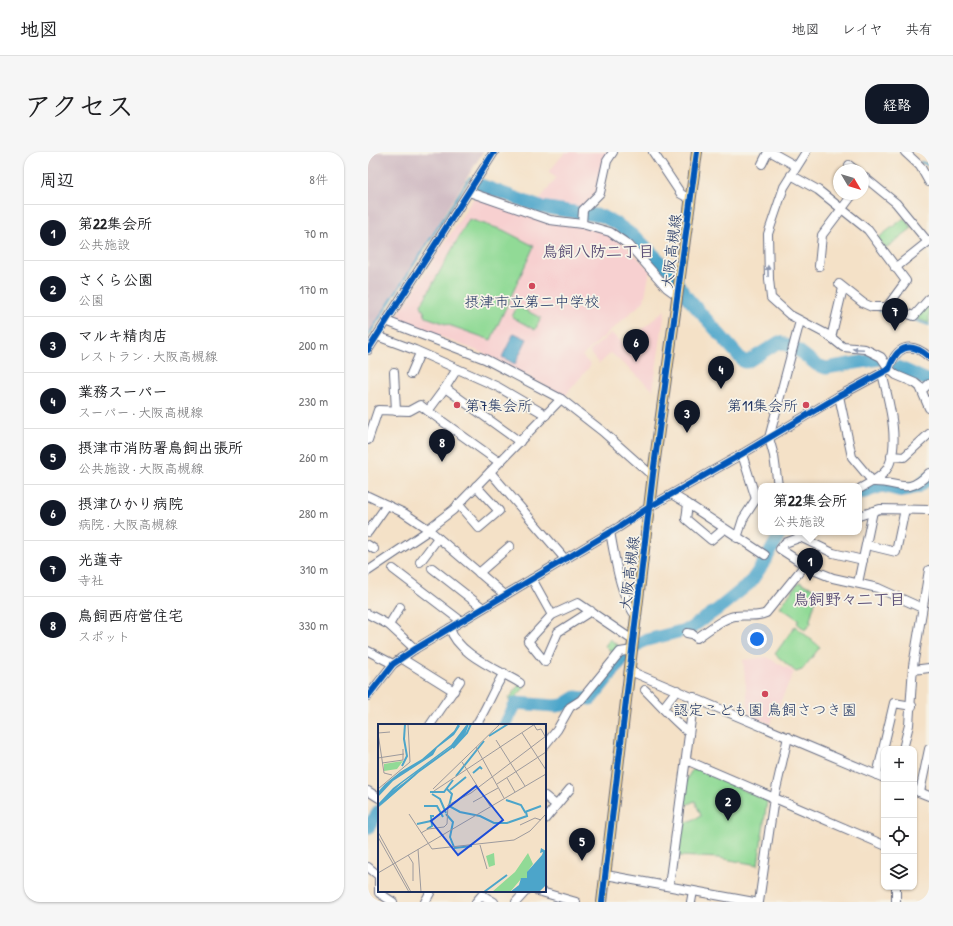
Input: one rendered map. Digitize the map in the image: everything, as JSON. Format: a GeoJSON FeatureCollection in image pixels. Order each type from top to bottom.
{"type":"FeatureCollection","features":[{"type":"Feature","properties":{"kind":"main road","name":"大阪高槻線"},"geometry":{"type":"LineString","coordinates":[[602,902],[651,506],[653,474],[697,152]]}},
{"type":"Feature","properties":{"kind":"street"},"geometry":{"type":"LineString","coordinates":[[368,350],[494,152]]}},
{"type":"Feature","properties":{"kind":"street"},"geometry":{"type":"LineString","coordinates":[[582,224],[583,210],[600,193],[607,161],[613,152]]}},
{"type":"Feature","properties":{"kind":"street"},"geometry":{"type":"LineString","coordinates":[[653,152],[681,194],[690,199]]}},
{"type":"Feature","properties":{"kind":"street"},"geometry":{"type":"LineString","coordinates":[[762,164],[769,152],[796,166]]}},
{"type":"Feature","properties":{"kind":"street"},"geometry":{"type":"LineString","coordinates":[[806,152],[796,166],[777,203],[768,234],[768,279],[771,298],[800,322],[831,338],[843,347],[865,349],[881,358],[885,371],[894,436],[888,468],[873,482],[862,488]]}},
{"type":"Feature","properties":{"kind":"street"},"geometry":{"type":"LineString","coordinates":[[905,152],[928,175]]}},
{"type":"Feature","properties":{"kind":"street"},"geometry":{"type":"LineString","coordinates":[[791,175],[818,190],[868,230],[906,281],[887,307]]}},
{"type":"Feature","properties":{"kind":"street"},"geometry":{"type":"LineString","coordinates":[[869,183],[896,203],[928,242],[896,268]]}},
{"type":"Feature","properties":{"kind":"street"},"geometry":{"type":"LineString","coordinates":[[469,192],[550,220],[582,224],[610,232],[629,245],[667,288],[678,294]]}},
{"type":"Feature","properties":{"kind":"street"},"geometry":{"type":"LineString","coordinates":[[819,266],[822,235],[849,200]]}},
{"type":"Feature","properties":{"kind":"street"},"geometry":{"type":"LineString","coordinates":[[831,338],[841,286],[863,304],[872,307],[887,307],[914,316],[929,299]]}},
{"type":"Feature","properties":{"kind":"street"},"geometry":{"type":"LineString","coordinates":[[386,320],[479,357],[561,399],[602,431],[647,471],[653,474]]}},
{"type":"Feature","properties":{"kind":"street"},"geometry":{"type":"LineString","coordinates":[[778,483],[774,456],[769,438],[800,322]]}},
{"type":"Feature","properties":{"kind":"street"},"geometry":{"type":"LineString","coordinates":[[377,336],[498,387],[546,415]]}},
{"type":"Feature","properties":{"kind":"street"},"geometry":{"type":"LineString","coordinates":[[368,696],[393,664],[415,649],[651,506],[673,495],[839,396],[885,371],[893,357],[906,347],[915,348],[929,357]]}},
{"type":"Feature","properties":{"kind":"street"},"geometry":{"type":"LineString","coordinates":[[411,374],[420,353]]}},
{"type":"Feature","properties":{"kind":"street"},"geometry":{"type":"LineString","coordinates":[[428,411],[457,369]]}},
{"type":"Feature","properties":{"kind":"street"},"geometry":{"type":"LineString","coordinates":[[885,371],[915,383],[922,390],[929,408]]}},
{"type":"Feature","properties":{"kind":"street"},"geometry":{"type":"LineString","coordinates":[[394,372],[396,411]]}},
{"type":"Feature","properties":{"kind":"street"},"geometry":{"type":"LineString","coordinates":[[922,390],[929,384]]}},
{"type":"Feature","properties":{"kind":"street"},"geometry":{"type":"LineString","coordinates":[[445,388],[520,442]]}},
{"type":"Feature","properties":{"kind":"street"},"geometry":{"type":"LineString","coordinates":[[839,396],[852,457],[873,482],[890,483],[904,487],[913,485],[929,473]]}},
{"type":"Feature","properties":{"kind":"street"},"geometry":{"type":"LineString","coordinates":[[368,571],[428,529],[458,504],[561,399]]}},
{"type":"Feature","properties":{"kind":"street"},"geometry":{"type":"LineString","coordinates":[[368,440],[378,410],[409,411],[420,405],[499,462]]}},
{"type":"Feature","properties":{"kind":"street"},"geometry":{"type":"LineString","coordinates":[[891,456],[904,457],[929,434]]}},
{"type":"Feature","properties":{"kind":"street"},"geometry":{"type":"LineString","coordinates":[[737,538],[743,519],[758,499],[742,454]]}},
{"type":"Feature","properties":{"kind":"street"},"geometry":{"type":"LineString","coordinates":[[490,472],[565,559]]}},
{"type":"Feature","properties":{"kind":"street"},"geometry":{"type":"LineString","coordinates":[[458,504],[479,528],[499,511],[476,486]]}},
{"type":"Feature","properties":{"kind":"street"},"geometry":{"type":"LineString","coordinates":[[673,495],[765,555]]}},
{"type":"Feature","properties":{"kind":"street"},"geometry":{"type":"LineString","coordinates":[[368,496],[404,513],[428,529],[505,595]]}},
{"type":"Feature","properties":{"kind":"street"},"geometry":{"type":"LineString","coordinates":[[688,504],[686,519],[711,540],[724,529]]}},
{"type":"Feature","properties":{"kind":"street"},"geometry":{"type":"LineString","coordinates":[[368,532],[387,505]]}},
{"type":"Feature","properties":{"kind":"street"},"geometry":{"type":"LineString","coordinates":[[862,515],[880,509],[929,510]]}},
{"type":"Feature","properties":{"kind":"street"},"geometry":{"type":"LineString","coordinates":[[867,545],[896,552],[905,509]]}},
{"type":"Feature","properties":{"kind":"street"},"geometry":{"type":"LineString","coordinates":[[858,583],[873,512]]}},
{"type":"Feature","properties":{"kind":"street"},"geometry":{"type":"LineString","coordinates":[[610,532],[624,594],[628,605],[637,618]]}},
{"type":"Feature","properties":{"kind":"street"},"geometry":{"type":"LineString","coordinates":[[806,535],[785,543],[780,549],[805,565],[833,578],[878,588],[922,608]]}},
{"type":"Feature","properties":{"kind":"street"},"geometry":{"type":"LineString","coordinates":[[800,537],[833,553],[863,560]]}},
{"type":"Feature","properties":{"kind":"street"},"geometry":{"type":"LineString","coordinates":[[420,562],[438,538]]}},
{"type":"Feature","properties":{"kind":"street"},"geometry":{"type":"LineString","coordinates":[[479,573],[510,546]]}},
{"type":"Feature","properties":{"kind":"street"},"geometry":{"type":"LineString","coordinates":[[687,633],[692,634],[697,638],[727,619],[735,616],[761,616],[766,614],[805,565]]}},
{"type":"Feature","properties":{"kind":"street"},"geometry":{"type":"LineString","coordinates":[[432,568],[483,608]]}},
{"type":"Feature","properties":{"kind":"street"},"geometry":{"type":"LineString","coordinates":[[393,569],[461,621]]}},
{"type":"Feature","properties":{"kind":"street"},"geometry":{"type":"LineString","coordinates":[[904,746],[912,706],[913,670],[929,570]]}},
{"type":"Feature","properties":{"kind":"street"},"geometry":{"type":"LineString","coordinates":[[532,579],[552,615]]}},
{"type":"Feature","properties":{"kind":"street"},"geometry":{"type":"LineString","coordinates":[[546,744],[557,730],[570,707],[583,698],[620,652],[633,645],[591,611],[578,603],[552,615],[528,641],[545,662],[558,632],[591,611]]}},
{"type":"Feature","properties":{"kind":"street"},"geometry":{"type":"LineString","coordinates":[[389,625],[400,607]]}},
{"type":"Feature","properties":{"kind":"street"},"geometry":{"type":"LineString","coordinates":[[368,614],[389,625],[415,649]]}},
{"type":"Feature","properties":{"kind":"street"},"geometry":{"type":"LineString","coordinates":[[450,628],[454,638],[461,647],[520,683]]}},
{"type":"Feature","properties":{"kind":"street"},"geometry":{"type":"LineString","coordinates":[[368,650],[393,664]]}},
{"type":"Feature","properties":{"kind":"street"},"geometry":{"type":"LineString","coordinates":[[402,658],[454,690]]}},
{"type":"Feature","properties":{"kind":"street"},"geometry":{"type":"LineString","coordinates":[[913,670],[929,668]]}},
{"type":"Feature","properties":{"kind":"street"},"geometry":{"type":"LineString","coordinates":[[630,671],[788,736],[881,777]]}},
{"type":"Feature","properties":{"kind":"street"},"geometry":{"type":"LineString","coordinates":[[477,724],[488,707],[492,692],[504,673]]}},
{"type":"Feature","properties":{"kind":"street"},"geometry":{"type":"LineString","coordinates":[[431,724],[460,681]]}},
{"type":"Feature","properties":{"kind":"street"},"geometry":{"type":"LineString","coordinates":[[645,690],[673,720],[689,733]]}},
{"type":"Feature","properties":{"kind":"street"},"geometry":{"type":"LineString","coordinates":[[663,708],[677,690]]}},
{"type":"Feature","properties":{"kind":"street"},"geometry":{"type":"LineString","coordinates":[[669,886],[694,697]]}},
{"type":"Feature","properties":{"kind":"street"},"geometry":{"type":"LineString","coordinates":[[886,746],[894,703],[912,706]]}},
{"type":"Feature","properties":{"kind":"street"},"geometry":{"type":"LineString","coordinates":[[760,902],[774,798],[788,736]]}},
{"type":"Feature","properties":{"kind":"street"},"geometry":{"type":"LineString","coordinates":[[929,749],[917,791],[929,796]]}},
{"type":"Feature","properties":{"kind":"street"},"geometry":{"type":"LineString","coordinates":[[686,760],[881,844]]}},
{"type":"Feature","properties":{"kind":"street"},"geometry":{"type":"LineString","coordinates":[[546,818],[570,789]]}},
{"type":"Feature","properties":{"kind":"street"},"geometry":{"type":"LineString","coordinates":[[368,791],[378,797]]}},
{"type":"Feature","properties":{"kind":"street"},"geometry":{"type":"LineString","coordinates":[[546,797],[556,805]]}},
{"type":"Feature","properties":{"kind":"street"},"geometry":{"type":"LineString","coordinates":[[368,867],[378,877]]}},
{"type":"Feature","properties":{"kind":"street"},"geometry":{"type":"LineString","coordinates":[[606,875],[754,902]]}},
{"type":"Feature","properties":{"kind":"street"},"geometry":{"type":"LineString","coordinates":[[896,890],[896,902]]}},
{"type":"Feature","properties":{"kind":"street"},"geometry":{"type":"LineString","coordinates":[[691,902],[693,891]]}},
{"type":"Feature","properties":{"kind":"street"},"geometry":{"type":"LineString","coordinates":[[379,892],[393,902]]}},
{"type":"Feature","properties":{"kind":"street"},"geometry":{"type":"LineString","coordinates":[[425,902],[430,892]]}},
{"type":"Feature","properties":{"kind":"street"},"geometry":{"type":"LineString","coordinates":[[516,902],[525,892]]}},
{"type":"Feature","properties":{"kind":"street"},"geometry":{"type":"LineString","coordinates":[[541,892],[576,902]]}},
{"type":"Feature","properties":{"kind":"street"},"geometry":{"type":"LineString","coordinates":[[476,902],[482,895],[494,902]]}},
{"type":"Feature","properties":{"kind":"shaded area"},"geometry":{"type":"Polygon","coordinates":[[[368,152],[483,152],[368,337],[368,152]]]}},
{"type":"Feature","properties":{"kind":"shaded area"},"geometry":{"type":"Polygon","coordinates":[[[565,152],[611,152],[598,192],[579,211],[555,207],[538,202],[556,178],[549,172],[565,152]]]}},
{"type":"Feature","properties":{"kind":"shaded area","name":"摂津市立第二中学校"},"geometry":{"type":"Polygon","coordinates":[[[478,197],[609,234],[627,247],[650,270],[644,301],[582,356],[591,365],[565,396],[485,354],[400,321],[397,317],[473,199],[478,197]]]}},
{"type":"Feature","properties":{"kind":"shaded area"},"geometry":{"type":"Polygon","coordinates":[[[665,310],[653,390],[611,353],[599,364],[589,352],[611,333],[624,344],[665,310]]]}},
{"type":"Feature","properties":{"kind":"shaded area","name":"認定こども園 鳥飼さつき園"},"geometry":{"type":"Polygon","coordinates":[[[767,657],[794,672],[770,724],[749,715],[743,660],[767,657]]]}},
{"type":"Feature","properties":{"kind":"green space"},"geometry":{"type":"Polygon","coordinates":[[[904,218],[912,228],[886,248],[878,238],[904,218]]]}},
{"type":"Feature","properties":{"kind":"green space"},"geometry":{"type":"Polygon","coordinates":[[[469,219],[503,230],[534,246],[491,340],[426,317],[421,305],[469,219]]]}},
{"type":"Feature","properties":{"kind":"green space"},"geometry":{"type":"Polygon","coordinates":[[[929,303],[929,323],[915,318],[929,303]]]}},
{"type":"Feature","properties":{"kind":"green space"},"geometry":{"type":"Polygon","coordinates":[[[517,306],[541,318],[535,330],[512,317],[517,306]]]}},
{"type":"Feature","properties":{"kind":"green space"},"geometry":{"type":"Polygon","coordinates":[[[799,582],[818,590],[810,620],[811,623],[805,630],[797,623],[799,620],[780,607],[799,582]]]}},
{"type":"Feature","properties":{"kind":"green space"},"geometry":{"type":"Polygon","coordinates":[[[795,626],[820,647],[802,670],[796,672],[775,654],[795,626]]]}},
{"type":"Feature","properties":{"kind":"green space"},"geometry":{"type":"Polygon","coordinates":[[[610,639],[620,647],[614,655],[605,646],[610,639]]]}},
{"type":"Feature","properties":{"kind":"green space"},"geometry":{"type":"Polygon","coordinates":[[[520,684],[525,687],[511,702],[508,700],[520,684]]]}},
{"type":"Feature","properties":{"kind":"green space"},"geometry":{"type":"Polygon","coordinates":[[[697,769],[767,801],[758,865],[719,858],[678,856],[681,825],[701,816],[695,801],[683,806],[686,780],[692,770],[697,769]]]}},
{"type":"Feature","properties":{"kind":"water"},"geometry":{"type":"Polygon","coordinates":[[[514,333],[527,339],[515,364],[502,357],[514,333]]]}},
{"type":"Feature","properties":{"kind":"waterway"},"geometry":{"type":"LineString","coordinates":[[921,162],[929,165]]}},
{"type":"Feature","properties":{"kind":"waterway"},"geometry":{"type":"LineString","coordinates":[[368,336],[470,177],[473,179]]}},
{"type":"Feature","properties":{"kind":"waterway"},"geometry":{"type":"LineString","coordinates":[[477,182],[481,185]]}},
{"type":"Feature","properties":{"kind":"waterway"},"geometry":{"type":"LineString","coordinates":[[481,185],[540,207],[602,216],[617,224],[638,239],[670,271],[685,295],[744,362],[747,362],[779,342],[796,349],[817,365],[826,368],[879,359]]}},
{"type":"Feature","properties":{"kind":"waterway"},"geometry":{"type":"LineString","coordinates":[[879,311],[890,312]]}},
{"type":"Feature","properties":{"kind":"waterway"},"geometry":{"type":"LineString","coordinates":[[902,316],[929,325]]}},
{"type":"Feature","properties":{"kind":"waterway"},"geometry":{"type":"LineString","coordinates":[[898,367],[929,381]]}},
{"type":"Feature","properties":{"kind":"waterway"},"geometry":{"type":"LineString","coordinates":[[862,493],[882,486],[902,491],[918,487],[929,478]]}},
{"type":"Feature","properties":{"kind":"waterway"},"geometry":{"type":"LineString","coordinates":[[506,724],[516,703],[555,706],[563,705],[576,697],[591,699],[631,649],[643,641],[689,629],[718,609],[750,583],[765,561],[779,535]]}},
{"type":"Feature","properties":{"kind":"waterway"},"geometry":{"type":"LineString","coordinates":[[368,828],[378,813]]}},
{"type":"Feature","properties":{"kind":"cycle path"},"geometry":{"type":"LineString","coordinates":[[368,350],[494,152]]}},
{"type":"Feature","properties":{"kind":"cycle path"},"geometry":{"type":"LineString","coordinates":[[602,902],[653,474],[697,152]]}},
{"type":"Feature","properties":{"kind":"cycle path"},"geometry":{"type":"LineString","coordinates":[[368,696],[393,664],[415,649],[619,527],[651,506],[839,396],[889,369],[896,355],[904,348],[916,349],[929,357]]}},
{"type":"Feature","properties":{"kind":"place","name":"摂津市立第二中学校"},"geometry":{"type":"Point","coordinates":[532,286]}},
{"type":"Feature","properties":{"kind":"place","name":"光蓮寺"},"geometry":{"type":"Point","coordinates":[895,331]}},
{"type":"Feature","properties":{"kind":"place","name":"摂津ひかり病院"},"geometry":{"type":"Point","coordinates":[636,362]}},
{"type":"Feature","properties":{"kind":"place","name":"業務スーパー"},"geometry":{"type":"Point","coordinates":[721,389]}},
{"type":"Feature","properties":{"kind":"place","name":"第7集会所"},"geometry":{"type":"Point","coordinates":[457,405]}},
{"type":"Feature","properties":{"kind":"place","name":"第11集会所"},"geometry":{"type":"Point","coordinates":[806,405]}},
{"type":"Feature","properties":{"kind":"place","name":"マルキ精肉店"},"geometry":{"type":"Point","coordinates":[687,433]}},
{"type":"Feature","properties":{"kind":"place","name":"鳥飼西府営住宅"},"geometry":{"type":"Point","coordinates":[442,462]}},
{"type":"Feature","properties":{"kind":"place","name":"第22集会所"},"geometry":{"type":"Point","coordinates":[810,581]}},
{"type":"Feature","properties":{"kind":"place","name":"認定こども園 鳥飼さつき園"},"geometry":{"type":"Point","coordinates":[765,694]}},
{"type":"Feature","properties":{"kind":"place","name":"さくら公園"},"geometry":{"type":"Point","coordinates":[728,821]}},
{"type":"Feature","properties":{"kind":"place","name":"摂津市消防署鳥飼出張所"},"geometry":{"type":"Point","coordinates":[582,861]}},
{"type":"Feature","properties":{"kind":"district","name":"鳥飼八防二丁目"},"geometry":{"type":"Point","coordinates":[598,251]}},
{"type":"Feature","properties":{"kind":"district","name":"鳥飼野々二丁目"},"geometry":{"type":"Point","coordinates":[849,599]}}]}
